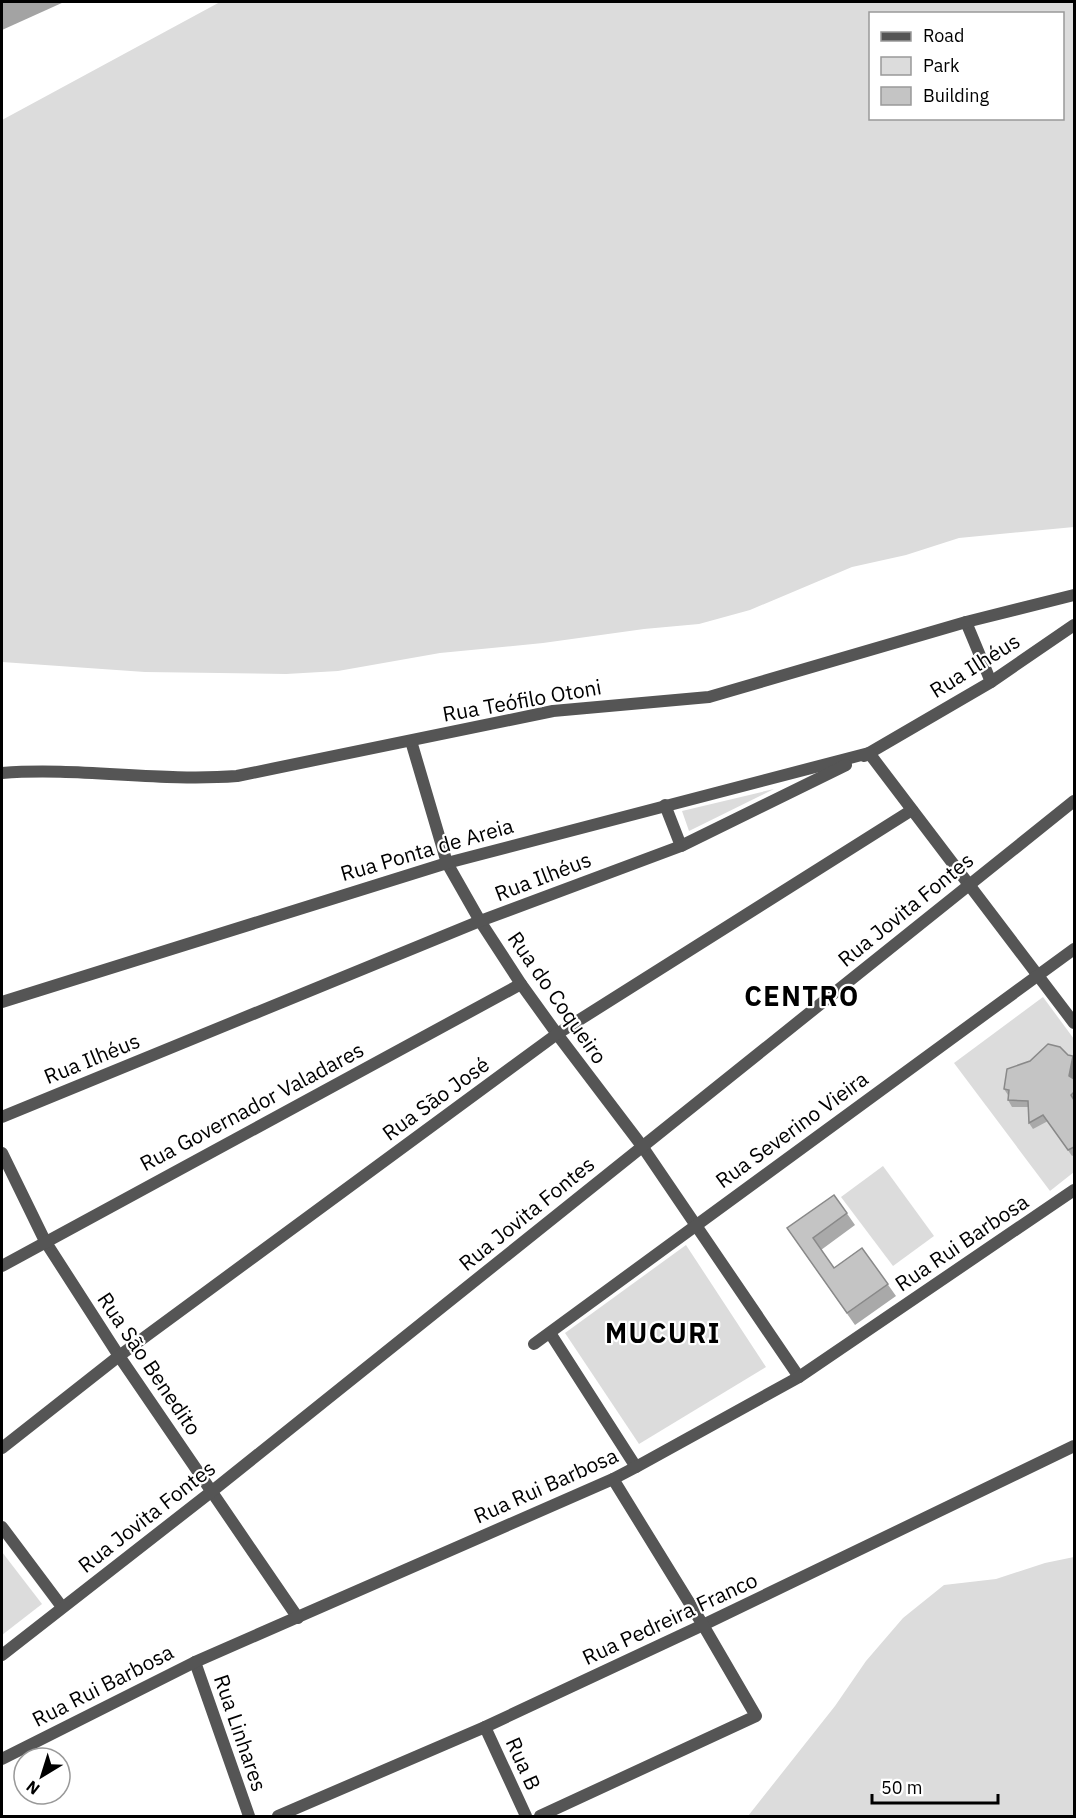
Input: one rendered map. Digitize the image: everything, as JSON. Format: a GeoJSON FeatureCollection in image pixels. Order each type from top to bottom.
{"type":"FeatureCollection","features":[{"type":"Feature","properties":{"kind":"street","name":"Rua Teófilo Otoni"},"geometry":{"type":"LineString","coordinates":[[2,773],[33,771],[201,779],[237,776],[553,711],[710,697],[966,622],[1074,595]]}},
{"type":"Feature","properties":{"kind":"street"},"geometry":{"type":"LineString","coordinates":[[966,622],[991,682]]}},
{"type":"Feature","properties":{"kind":"street","name":"Rua Ilhéus"},"geometry":{"type":"LineString","coordinates":[[2,1117],[480,921],[681,846],[869,753],[991,682],[1074,625]]}},
{"type":"Feature","properties":{"kind":"street","name":"Rua do Coqueiro"},"geometry":{"type":"LineString","coordinates":[[411,741],[447,863],[480,921],[520,984],[642,1146],[799,1377]]}},
{"type":"Feature","properties":{"kind":"street"},"geometry":{"type":"LineString","coordinates":[[869,753],[1074,1023]]}},
{"type":"Feature","properties":{"kind":"street","name":"Rua Ponta de Areia"},"geometry":{"type":"LineString","coordinates":[[2,1002],[447,863],[869,753]]}},
{"type":"Feature","properties":{"kind":"street","name":"Rua Jovita Fontes"},"geometry":{"type":"LineString","coordinates":[[2,1655],[211,1492],[1074,801]]}},
{"type":"Feature","properties":{"kind":"street"},"geometry":{"type":"LineString","coordinates":[[664,805],[681,846]]}},
{"type":"Feature","properties":{"kind":"street","name":"Rua São José"},"geometry":{"type":"LineString","coordinates":[[2,1448],[119,1356],[557,1035],[912,810]]}},
{"type":"Feature","properties":{"kind":"street","name":"Rua Severino Vieira"},"geometry":{"type":"LineString","coordinates":[[534,1344],[1074,949]]}},
{"type":"Feature","properties":{"kind":"street","name":"Rua Governador Valadares"},"geometry":{"type":"LineString","coordinates":[[2,1266],[520,984]]}},
{"type":"Feature","properties":{"kind":"street","name":"Rua São Benedito"},"geometry":{"type":"LineString","coordinates":[[2,1153],[45,1242],[119,1356],[297,1618]]}},
{"type":"Feature","properties":{"kind":"street","name":"Rua Rui Barbosa"},"geometry":{"type":"LineString","coordinates":[[2,1759],[195,1662],[636,1467],[799,1377],[1074,1190]]}},
{"type":"Feature","properties":{"kind":"street"},"geometry":{"type":"LineString","coordinates":[[550,1332],[636,1467]]}},
{"type":"Feature","properties":{"kind":"street","name":"Rua Pedreira Franco"},"geometry":{"type":"LineString","coordinates":[[278,1816],[485,1727],[703,1626],[1074,1446]]}},
{"type":"Feature","properties":{"kind":"street"},"geometry":{"type":"LineString","coordinates":[[540,1816],[756,1716],[613,1479]]}},
{"type":"Feature","properties":{"kind":"street"},"geometry":{"type":"LineString","coordinates":[[2,1527],[62,1607]]}},
{"type":"Feature","properties":{"kind":"street","name":"Rua Linhares"},"geometry":{"type":"LineString","coordinates":[[195,1662],[249,1816]]}},
{"type":"Feature","properties":{"kind":"street","name":"Rua B"},"geometry":{"type":"LineString","coordinates":[[485,1727],[526,1816]]}},
{"type":"Feature","properties":{"kind":"green space"},"geometry":{"type":"Polygon","coordinates":[[[220,2],[1074,2],[1074,527],[959,538],[906,555],[852,567],[750,610],[699,624],[440,653],[338,671],[286,674],[145,672],[2,662],[2,120],[220,2]]]}},
{"type":"Feature","properties":{"kind":"green space"},"geometry":{"type":"Polygon","coordinates":[[[774,789],[689,831],[682,811],[774,789]]]}},
{"type":"Feature","properties":{"kind":"green space"},"geometry":{"type":"Polygon","coordinates":[[[1043,997],[1074,1039],[1074,1172],[1050,1191],[954,1063],[1043,997]]]}},
{"type":"Feature","properties":{"kind":"green space"},"geometry":{"type":"Polygon","coordinates":[[[883,1166],[934,1236],[893,1266],[841,1197],[883,1166]]]}},
{"type":"Feature","properties":{"kind":"green space"},"geometry":{"type":"Polygon","coordinates":[[[686,1245],[766,1367],[639,1444],[565,1333],[686,1245]]]}},
{"type":"Feature","properties":{"kind":"green space"},"geometry":{"type":"Polygon","coordinates":[[[2,1552],[42,1604],[2,1635],[2,1552]]]}},
{"type":"Feature","properties":{"kind":"green space"},"geometry":{"type":"Polygon","coordinates":[[[1074,1557],[1074,1816],[748,1816],[835,1706],[866,1661],[903,1618],[944,1585],[996,1579],[1045,1563],[1074,1557]]]}},
{"type":"Feature","properties":{"kind":"shaded area"},"geometry":{"type":"Polygon","coordinates":[[[2,2],[64,2],[2,30],[2,2]]]}},
{"type":"Feature","properties":{"kind":"building"},"geometry":{"type":"Polygon","coordinates":[[[1048,1044],[1060,1047],[1068,1055],[1073,1056],[1069,1076],[1074,1079],[1074,1092],[1071,1095],[1074,1100],[1074,1147],[1068,1150],[1043,1115],[1029,1123],[1028,1101],[1008,1100],[1009,1090],[1004,1089],[1007,1069],[1030,1061],[1048,1044]]]}},
{"type":"Feature","properties":{"kind":"building"},"geometry":{"type":"Polygon","coordinates":[[[834,1195],[847,1213],[813,1238],[834,1268],[862,1248],[888,1284],[847,1313],[787,1228],[834,1195]]]}},
{"type":"Feature","properties":{"kind":"district","name":"CENTRO"},"geometry":{"type":"Point","coordinates":[802,997]}},
{"type":"Feature","properties":{"kind":"district","name":"MUCURI"},"geometry":{"type":"Point","coordinates":[663,1334]}}]}
